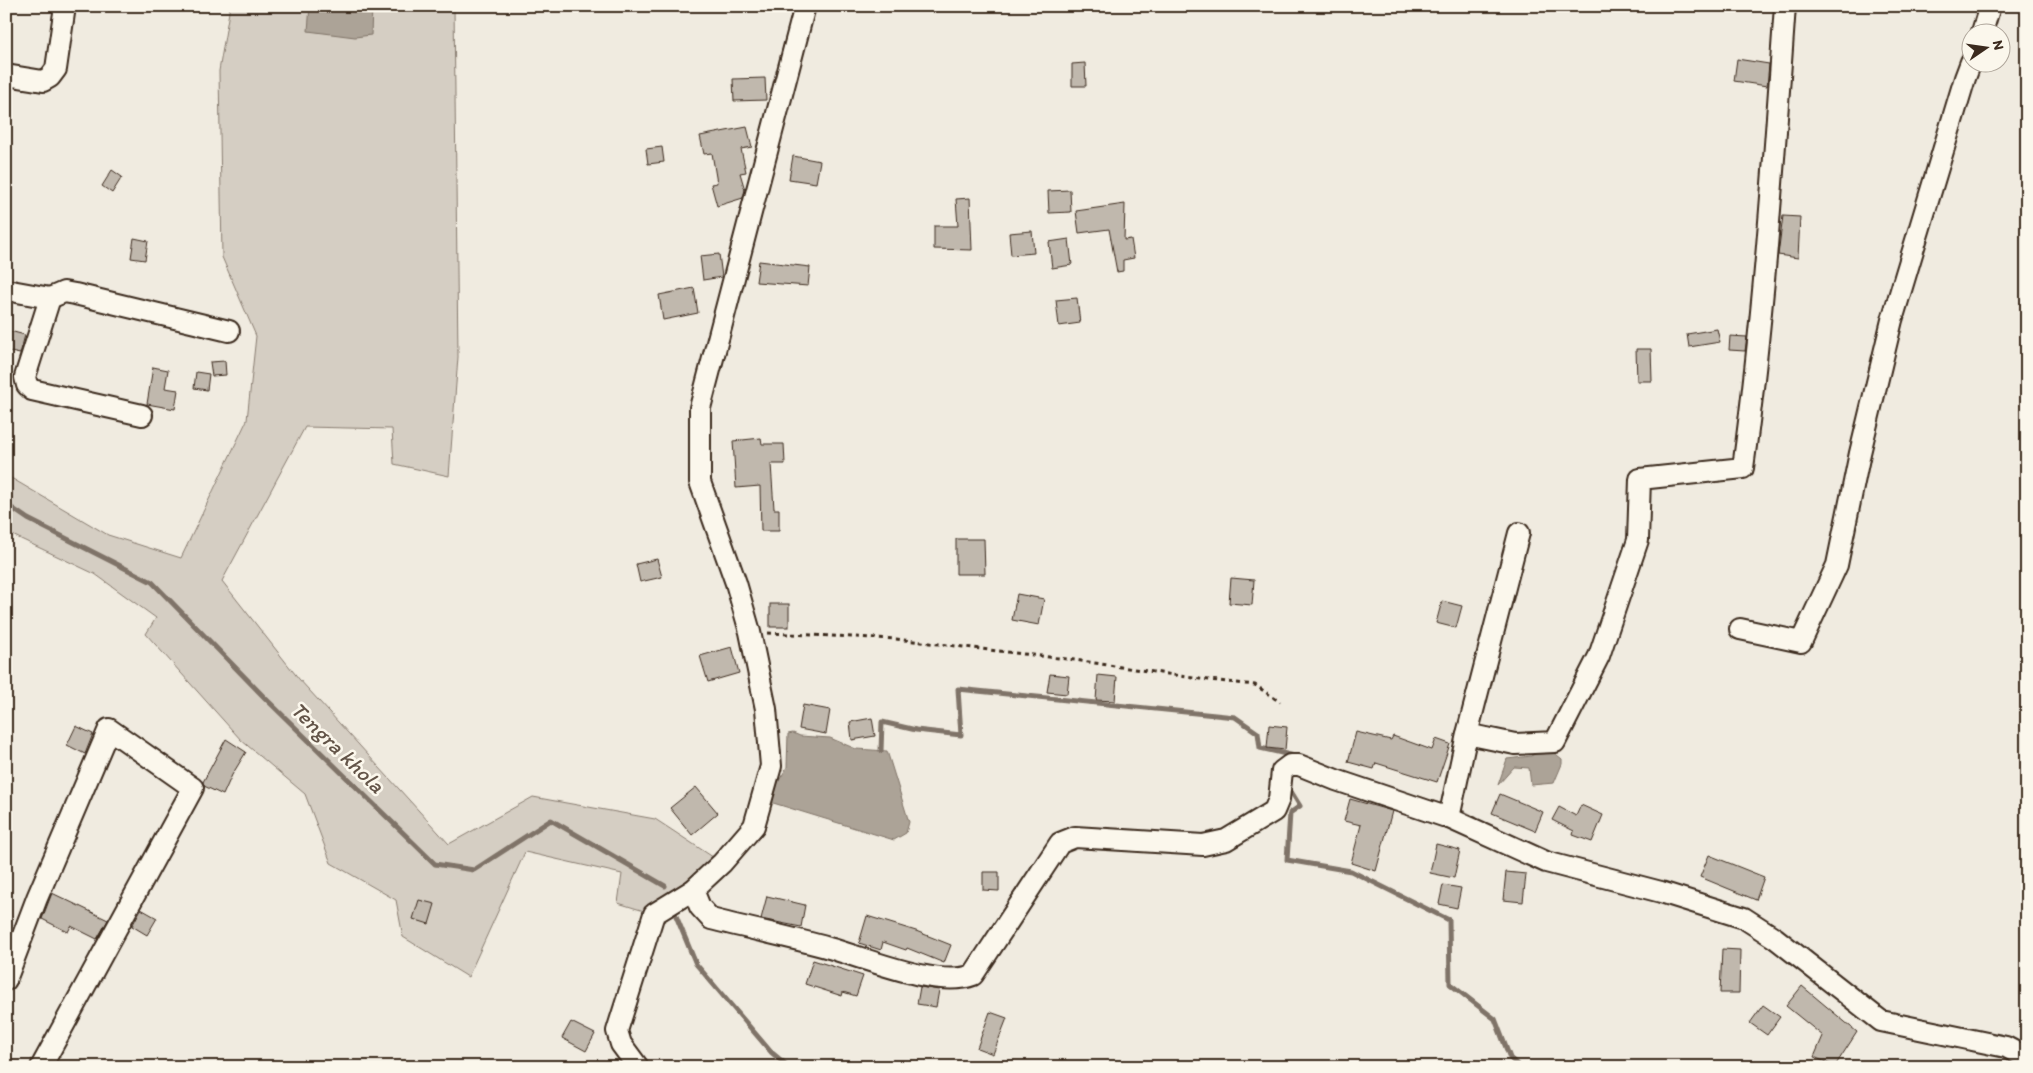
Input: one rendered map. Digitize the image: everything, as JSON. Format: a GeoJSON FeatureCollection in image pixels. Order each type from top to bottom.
{"type":"FeatureCollection","features":[{"type":"Feature","properties":{"kind":"street"},"geometry":{"type":"LineString","coordinates":[[6,75],[44,81],[50,77],[56,69],[65,6]]}},
{"type":"Feature","properties":{"kind":"street"},"geometry":{"type":"LineString","coordinates":[[638,1067],[621,1044],[617,1031],[654,914],[694,890],[722,863],[754,826],[771,766],[766,709],[750,632],[736,583],[700,482],[700,408],[806,6]]}},
{"type":"Feature","properties":{"kind":"street"},"geometry":{"type":"LineString","coordinates":[[1467,734],[1515,744],[1555,742],[1598,656],[1638,540],[1640,479],[1743,468],[1754,385],[1774,173],[1785,6]]}},
{"type":"Feature","properties":{"kind":"street"},"geometry":{"type":"LineString","coordinates":[[1985,22],[1990,6]]}},
{"type":"Feature","properties":{"kind":"street"},"geometry":{"type":"LineString","coordinates":[[1740,629],[1801,642],[1837,565],[1860,453],[1892,320],[1967,72]]}},
{"type":"Feature","properties":{"kind":"street"},"geometry":{"type":"LineString","coordinates":[[6,290],[50,298],[64,292],[75,294],[229,331]]}},
{"type":"Feature","properties":{"kind":"street"},"geometry":{"type":"LineString","coordinates":[[50,298],[25,377],[27,384],[32,390],[142,415]]}},
{"type":"Feature","properties":{"kind":"street"},"geometry":{"type":"LineString","coordinates":[[1449,818],[1467,734],[1519,533]]}},
{"type":"Feature","properties":{"kind":"street"},"geometry":{"type":"LineString","coordinates":[[6,980],[37,898],[109,729],[193,788],[41,1067]]}},
{"type":"Feature","properties":{"kind":"street"},"geometry":{"type":"LineString","coordinates":[[694,890],[700,907],[711,919],[828,948],[899,970],[956,979],[973,975],[1060,843],[1075,837],[1203,845],[1226,840],[1274,811],[1279,799],[1282,771],[1290,765],[1300,765],[1336,780],[1449,818],[1546,862],[1661,892],[1744,918],[1775,938],[1881,1021],[2006,1047],[2027,1058]]}},
{"type":"Feature","properties":{"kind":"path"},"geometry":{"type":"LineString","coordinates":[[750,632],[896,638],[1075,660],[1200,679],[1255,685],[1280,702]]}},
{"type":"Feature","properties":{"kind":"shaded area"},"geometry":{"type":"Polygon","coordinates":[[[230,6],[454,6],[458,357],[449,476],[394,464],[392,429],[305,427],[222,581],[299,679],[449,844],[533,797],[655,819],[722,863],[654,914],[618,903],[622,874],[525,852],[468,977],[403,937],[396,900],[331,863],[305,794],[241,740],[146,634],[156,618],[95,574],[6,532],[6,475],[108,535],[181,558],[247,420],[256,336],[222,257],[219,71],[230,6]]]}},
{"type":"Feature","properties":{"kind":"shaded area"},"geometry":{"type":"Polygon","coordinates":[[[310,6],[372,6],[371,35],[355,37],[308,31],[310,6]]]}},
{"type":"Feature","properties":{"kind":"shaded area"},"geometry":{"type":"Polygon","coordinates":[[[793,733],[800,736],[830,738],[856,749],[887,751],[909,822],[906,833],[894,840],[770,802],[769,798],[787,767],[788,734],[793,733]]]}},
{"type":"Feature","properties":{"kind":"shaded area"},"geometry":{"type":"Polygon","coordinates":[[[1547,747],[1562,759],[1562,764],[1554,783],[1531,785],[1529,768],[1514,767],[1498,785],[1507,759],[1531,756],[1547,747]]]}},
{"type":"Feature","properties":{"kind":"building"},"geometry":{"type":"Polygon","coordinates":[[[1737,59],[1769,64],[1767,86],[1734,81],[1737,59]]]}},
{"type":"Feature","properties":{"kind":"building"},"geometry":{"type":"Polygon","coordinates":[[[1085,63],[1086,86],[1072,86],[1072,64],[1085,63]]]}},
{"type":"Feature","properties":{"kind":"building"},"geometry":{"type":"Polygon","coordinates":[[[765,78],[766,100],[734,101],[733,79],[765,78]]]}},
{"type":"Feature","properties":{"kind":"building"},"geometry":{"type":"Polygon","coordinates":[[[747,127],[752,147],[741,149],[746,172],[740,173],[745,190],[743,198],[717,206],[711,184],[717,183],[712,153],[704,154],[700,136],[747,127]]]}},
{"type":"Feature","properties":{"kind":"building"},"geometry":{"type":"Polygon","coordinates":[[[662,147],[664,162],[648,164],[646,149],[662,147]]]}},
{"type":"Feature","properties":{"kind":"building"},"geometry":{"type":"Polygon","coordinates":[[[793,156],[820,161],[816,183],[789,179],[793,156]]]}},
{"type":"Feature","properties":{"kind":"building"},"geometry":{"type":"Polygon","coordinates":[[[112,170],[122,177],[112,193],[102,186],[112,170]]]}},
{"type":"Feature","properties":{"kind":"building"},"geometry":{"type":"Polygon","coordinates":[[[1070,190],[1071,212],[1049,213],[1048,191],[1070,190]]]}},
{"type":"Feature","properties":{"kind":"building"},"geometry":{"type":"Polygon","coordinates":[[[970,198],[972,250],[934,249],[934,226],[958,226],[956,199],[970,198]]]}},
{"type":"Feature","properties":{"kind":"building"},"geometry":{"type":"Polygon","coordinates":[[[1125,204],[1124,240],[1131,239],[1134,258],[1123,260],[1123,271],[1117,272],[1109,229],[1079,233],[1076,211],[1125,204]]]}},
{"type":"Feature","properties":{"kind":"building"},"geometry":{"type":"Polygon","coordinates":[[[1783,216],[1800,217],[1798,258],[1778,255],[1783,216]]]}},
{"type":"Feature","properties":{"kind":"building"},"geometry":{"type":"Polygon","coordinates":[[[1032,231],[1034,253],[1011,255],[1009,233],[1032,231]]]}},
{"type":"Feature","properties":{"kind":"building"},"geometry":{"type":"Polygon","coordinates":[[[134,238],[148,241],[145,260],[131,258],[134,238]]]}},
{"type":"Feature","properties":{"kind":"building"},"geometry":{"type":"Polygon","coordinates":[[[1069,239],[1072,265],[1052,268],[1049,242],[1069,239]]]}},
{"type":"Feature","properties":{"kind":"building"},"geometry":{"type":"Polygon","coordinates":[[[719,254],[722,277],[703,280],[700,256],[719,254]]]}},
{"type":"Feature","properties":{"kind":"building"},"geometry":{"type":"Polygon","coordinates":[[[759,261],[810,267],[808,286],[756,282],[759,261]]]}},
{"type":"Feature","properties":{"kind":"building"},"geometry":{"type":"Polygon","coordinates":[[[694,288],[698,313],[663,320],[659,295],[694,288]]]}},
{"type":"Feature","properties":{"kind":"building"},"geometry":{"type":"Polygon","coordinates":[[[1077,298],[1080,323],[1059,326],[1056,300],[1077,298]]]}},
{"type":"Feature","properties":{"kind":"building"},"geometry":{"type":"Polygon","coordinates":[[[1717,329],[1720,342],[1689,347],[1687,334],[1717,329]]]}},
{"type":"Feature","properties":{"kind":"building"},"geometry":{"type":"Polygon","coordinates":[[[6,330],[25,335],[20,354],[6,351],[6,330]]]}},
{"type":"Feature","properties":{"kind":"building"},"geometry":{"type":"Polygon","coordinates":[[[1730,336],[1747,337],[1745,351],[1729,350],[1730,336]]]}},
{"type":"Feature","properties":{"kind":"building"},"geometry":{"type":"Polygon","coordinates":[[[1636,349],[1651,349],[1652,381],[1637,381],[1636,349]]]}},
{"type":"Feature","properties":{"kind":"building"},"geometry":{"type":"Polygon","coordinates":[[[225,361],[226,375],[212,376],[210,362],[225,361]]]}},
{"type":"Feature","properties":{"kind":"building"},"geometry":{"type":"Polygon","coordinates":[[[153,367],[168,370],[165,388],[178,390],[175,409],[147,404],[153,367]]]}},
{"type":"Feature","properties":{"kind":"building"},"geometry":{"type":"Polygon","coordinates":[[[196,372],[209,374],[207,390],[194,388],[196,372]]]}},
{"type":"Feature","properties":{"kind":"building"},"geometry":{"type":"Polygon","coordinates":[[[761,438],[762,444],[784,444],[785,464],[771,464],[774,509],[779,509],[779,531],[761,531],[760,486],[736,488],[733,441],[761,438]]]}},
{"type":"Feature","properties":{"kind":"building"},"geometry":{"type":"Polygon","coordinates":[[[956,539],[984,539],[985,574],[956,574],[956,539]]]}},
{"type":"Feature","properties":{"kind":"building"},"geometry":{"type":"Polygon","coordinates":[[[657,559],[662,577],[640,582],[636,564],[657,559]]]}},
{"type":"Feature","properties":{"kind":"building"},"geometry":{"type":"Polygon","coordinates":[[[1231,578],[1254,580],[1252,605],[1229,603],[1231,578]]]}},
{"type":"Feature","properties":{"kind":"building"},"geometry":{"type":"Polygon","coordinates":[[[1017,594],[1044,599],[1039,625],[1012,620],[1017,594]]]}},
{"type":"Feature","properties":{"kind":"building"},"geometry":{"type":"Polygon","coordinates":[[[1442,601],[1462,606],[1456,628],[1436,623],[1442,601]]]}},
{"type":"Feature","properties":{"kind":"building"},"geometry":{"type":"Polygon","coordinates":[[[770,604],[789,604],[789,627],[770,627],[770,604]]]}},
{"type":"Feature","properties":{"kind":"building"},"geometry":{"type":"Polygon","coordinates":[[[732,647],[739,673],[708,682],[700,656],[732,647]]]}},
{"type":"Feature","properties":{"kind":"building"},"geometry":{"type":"Polygon","coordinates":[[[1050,674],[1069,676],[1067,694],[1047,692],[1050,674]]]}},
{"type":"Feature","properties":{"kind":"building"},"geometry":{"type":"Polygon","coordinates":[[[1098,675],[1117,677],[1115,701],[1096,700],[1098,675]]]}},
{"type":"Feature","properties":{"kind":"building"},"geometry":{"type":"Polygon","coordinates":[[[803,705],[830,710],[826,734],[799,729],[803,705]]]}},
{"type":"Feature","properties":{"kind":"building"},"geometry":{"type":"Polygon","coordinates":[[[872,718],[875,736],[852,740],[850,722],[872,718]]]}},
{"type":"Feature","properties":{"kind":"building"},"geometry":{"type":"Polygon","coordinates":[[[1269,725],[1287,727],[1285,750],[1267,748],[1269,725]]]}},
{"type":"Feature","properties":{"kind":"building"},"geometry":{"type":"Polygon","coordinates":[[[76,726],[93,734],[85,754],[67,745],[76,726]]]}},
{"type":"Feature","properties":{"kind":"building"},"geometry":{"type":"Polygon","coordinates":[[[1356,732],[1391,740],[1393,736],[1432,750],[1436,739],[1450,744],[1437,782],[1376,763],[1374,769],[1348,762],[1356,732]]]}},
{"type":"Feature","properties":{"kind":"building"},"geometry":{"type":"Polygon","coordinates":[[[226,739],[246,752],[223,795],[204,786],[203,782],[226,739]]]}},
{"type":"Feature","properties":{"kind":"building"},"geometry":{"type":"Polygon","coordinates":[[[696,787],[718,813],[692,835],[670,808],[696,787]]]}},
{"type":"Feature","properties":{"kind":"building"},"geometry":{"type":"Polygon","coordinates":[[[1500,794],[1543,812],[1535,831],[1492,813],[1500,794]]]}},
{"type":"Feature","properties":{"kind":"building"},"geometry":{"type":"Polygon","coordinates":[[[1350,799],[1392,811],[1376,871],[1351,863],[1361,825],[1344,821],[1350,799]]]}},
{"type":"Feature","properties":{"kind":"building"},"geometry":{"type":"Polygon","coordinates":[[[1581,805],[1603,815],[1592,842],[1573,835],[1574,831],[1552,820],[1559,807],[1576,816],[1581,805]]]}},
{"type":"Feature","properties":{"kind":"building"},"geometry":{"type":"Polygon","coordinates":[[[1436,844],[1460,850],[1454,878],[1430,873],[1436,844]]]}},
{"type":"Feature","properties":{"kind":"building"},"geometry":{"type":"Polygon","coordinates":[[[1709,855],[1764,877],[1756,900],[1700,877],[1709,855]]]}},
{"type":"Feature","properties":{"kind":"building"},"geometry":{"type":"Polygon","coordinates":[[[983,872],[999,872],[999,891],[983,890],[983,872]]]}},
{"type":"Feature","properties":{"kind":"building"},"geometry":{"type":"Polygon","coordinates":[[[1506,872],[1526,874],[1523,902],[1503,900],[1506,872]]]}},
{"type":"Feature","properties":{"kind":"building"},"geometry":{"type":"Polygon","coordinates":[[[1443,885],[1461,888],[1457,908],[1439,904],[1443,885]]]}},
{"type":"Feature","properties":{"kind":"building"},"geometry":{"type":"Polygon","coordinates":[[[52,893],[108,920],[97,939],[71,926],[68,932],[42,919],[52,893]]]}},
{"type":"Feature","properties":{"kind":"building"},"geometry":{"type":"Polygon","coordinates":[[[767,896],[805,905],[801,927],[761,919],[767,896]]]}},
{"type":"Feature","properties":{"kind":"building"},"geometry":{"type":"Polygon","coordinates":[[[419,900],[435,904],[429,924],[413,919],[419,900]]]}},
{"type":"Feature","properties":{"kind":"building"},"geometry":{"type":"Polygon","coordinates":[[[141,909],[157,918],[147,935],[132,926],[141,909]]]}},
{"type":"Feature","properties":{"kind":"building"},"geometry":{"type":"Polygon","coordinates":[[[867,916],[916,931],[951,945],[944,963],[907,948],[906,950],[883,942],[881,950],[859,943],[867,916]]]}},
{"type":"Feature","properties":{"kind":"building"},"geometry":{"type":"Polygon","coordinates":[[[1722,949],[1740,950],[1739,993],[1720,993],[1722,949]]]}},
{"type":"Feature","properties":{"kind":"building"},"geometry":{"type":"Polygon","coordinates":[[[813,960],[863,976],[856,996],[843,992],[842,996],[805,984],[813,960]]]}},
{"type":"Feature","properties":{"kind":"building"},"geometry":{"type":"Polygon","coordinates":[[[1802,986],[1857,1032],[1835,1066],[1814,1057],[1823,1036],[1786,1006],[1802,986]]]}},
{"type":"Feature","properties":{"kind":"building"},"geometry":{"type":"Polygon","coordinates":[[[920,987],[939,990],[936,1007],[917,1004],[920,987]]]}},
{"type":"Feature","properties":{"kind":"building"},"geometry":{"type":"Polygon","coordinates":[[[1763,1005],[1780,1017],[1767,1035],[1750,1023],[1763,1005]]]}},
{"type":"Feature","properties":{"kind":"building"},"geometry":{"type":"Polygon","coordinates":[[[990,1012],[1007,1018],[993,1054],[977,1048],[990,1012]]]}},
{"type":"Feature","properties":{"kind":"building"},"geometry":{"type":"Polygon","coordinates":[[[571,1022],[595,1034],[586,1051],[562,1038],[571,1022]]]}},
{"type":"Feature","properties":{"kind":"waterway","name":"Tengra khola"},"geometry":{"type":"LineString","coordinates":[[6,504],[28,519],[152,582],[265,698],[435,864],[474,870],[551,820],[665,886]]}},
{"type":"Feature","properties":{"kind":"waterway"},"geometry":{"type":"LineString","coordinates":[[881,751],[882,722],[916,730],[961,735],[958,689],[1235,717],[1258,733],[1260,748],[1299,757]]}},
{"type":"Feature","properties":{"kind":"waterway"},"geometry":{"type":"LineString","coordinates":[[1287,785],[1300,806],[1290,813],[1287,860],[1351,871],[1449,920],[1450,984],[1495,1019],[1510,1058],[1520,1067]]}},
{"type":"Feature","properties":{"kind":"waterway"},"geometry":{"type":"LineString","coordinates":[[1456,809],[1475,819]]}},
{"type":"Feature","properties":{"kind":"waterway","name":"Tengra khola"},"geometry":{"type":"LineString","coordinates":[[674,911],[696,964],[771,1052],[789,1067]]}}]}
